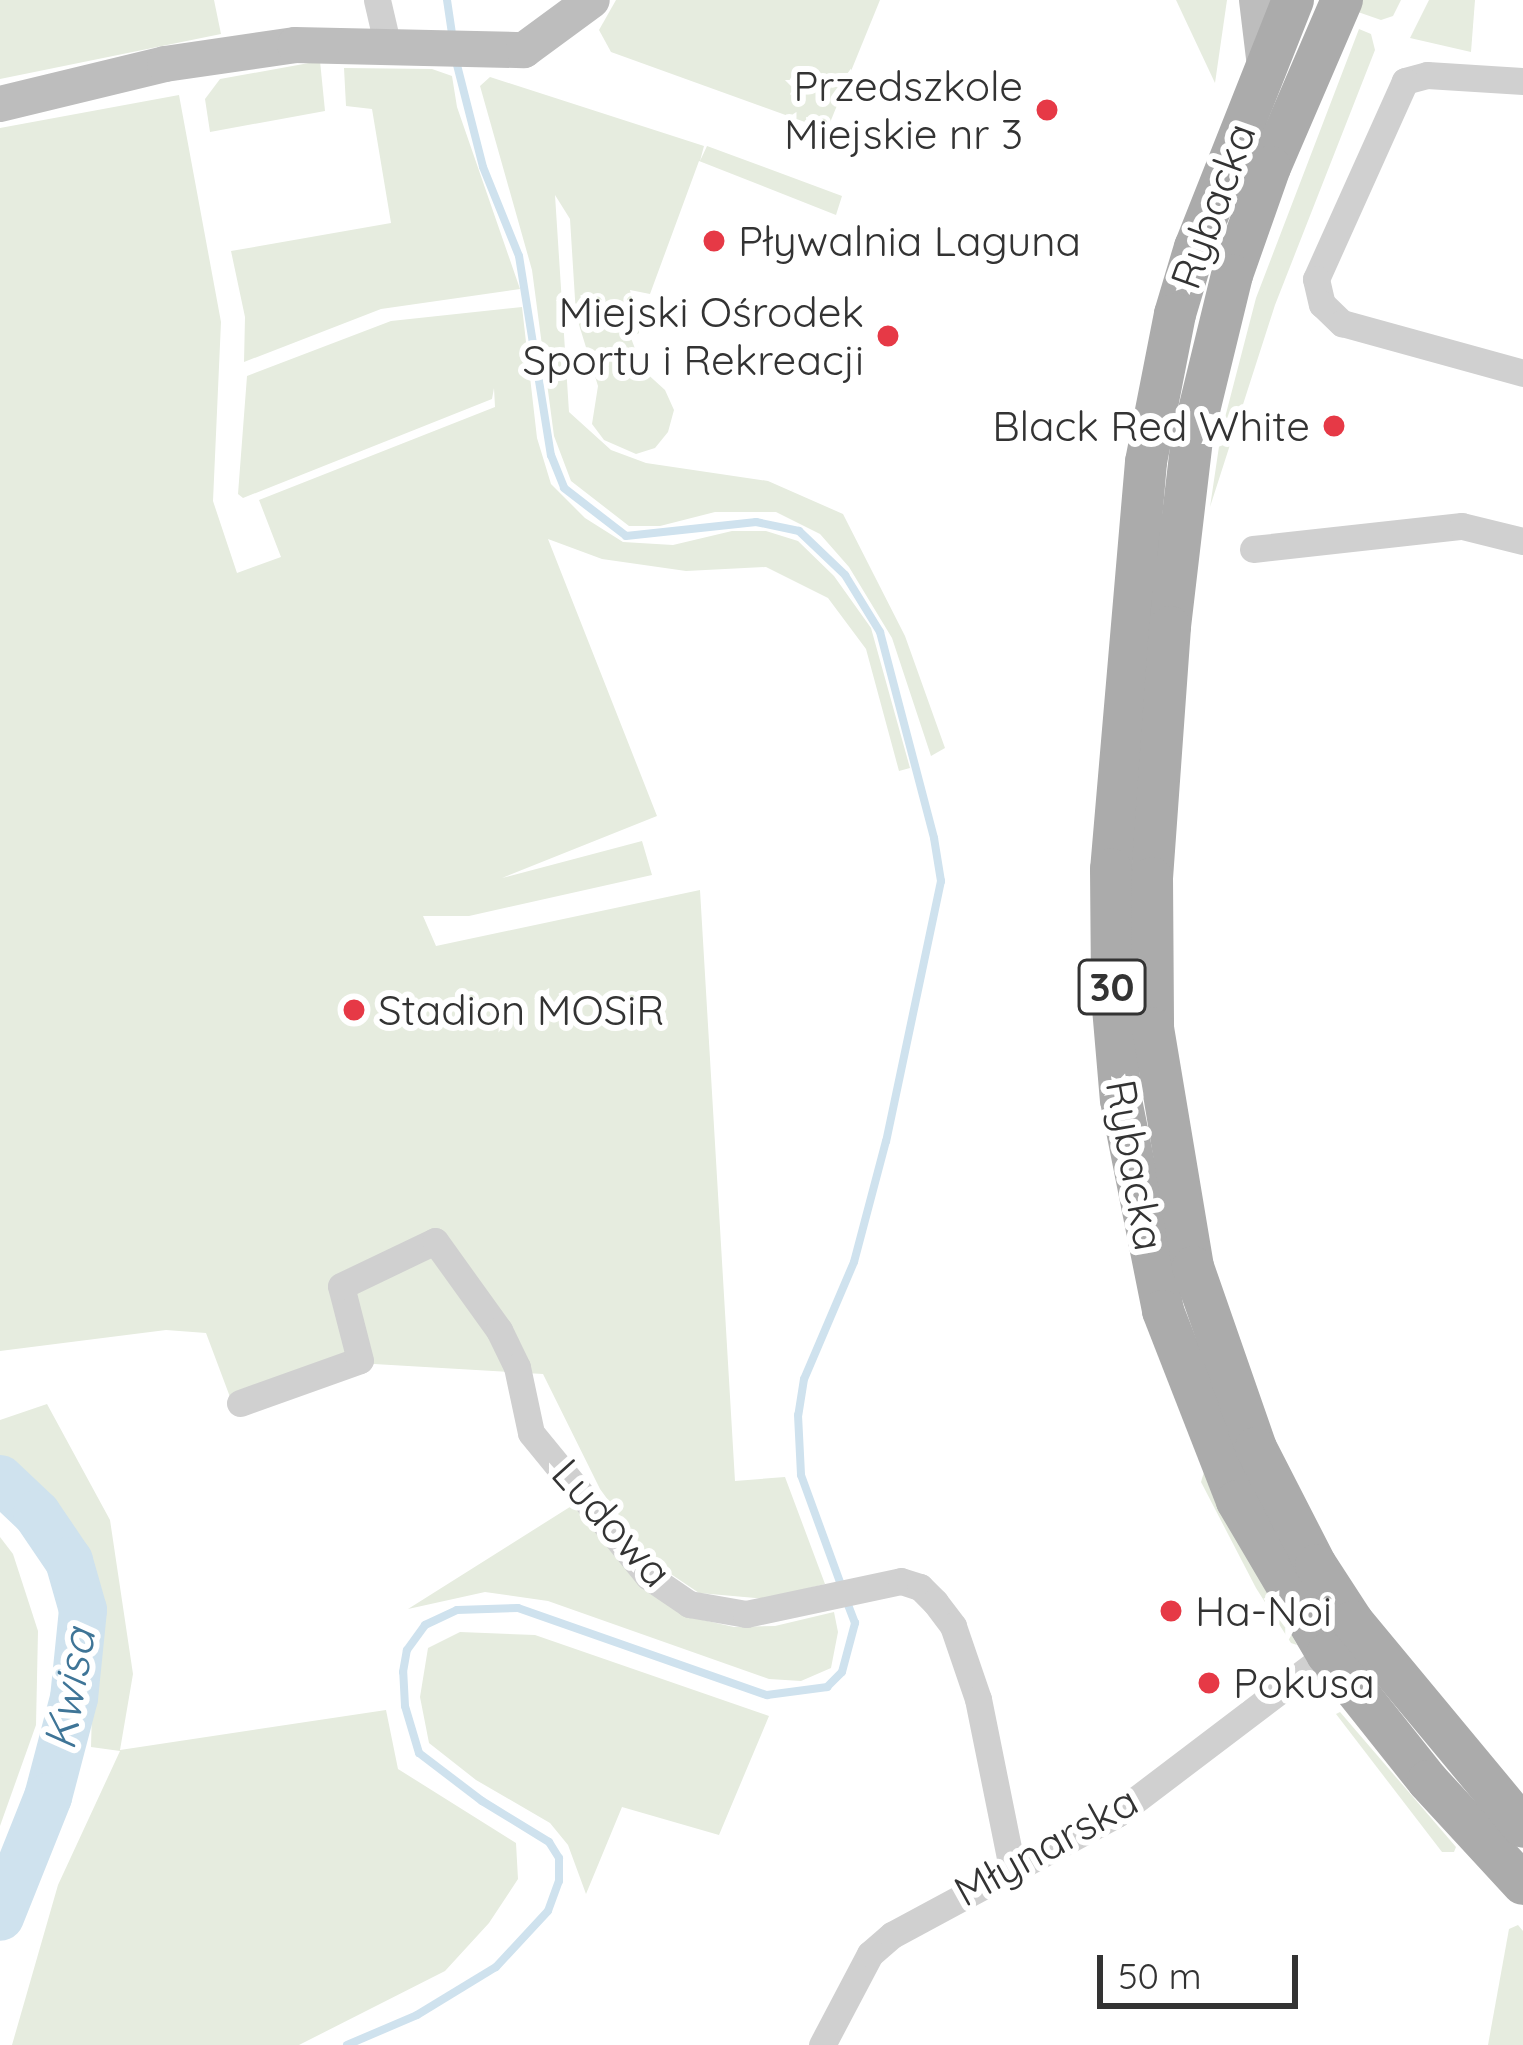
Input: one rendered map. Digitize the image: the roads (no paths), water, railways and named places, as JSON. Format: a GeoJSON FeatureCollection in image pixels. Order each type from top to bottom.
{"type":"FeatureCollection","features":[{"type":"Feature","properties":{"kind":"main road","name":"Rybacka"},"geometry":{"type":"LineString","coordinates":[[1293,0],[1216,188],[1174,314],[1146,462],[1111,869],[1112,995],[1135,1191],[1175,1353],[1246,1520],[1343,1643],[1523,1827]]}},
{"type":"Feature","properties":{"kind":"main road","name":"Rybacka"},"geometry":{"type":"LineString","coordinates":[[1342,0],[1270,167],[1232,275],[1192,440],[1169,627],[1150,940],[1163,1108],[1181,1215],[1208,1321],[1256,1448],[1316,1565],[1343,1643],[1428,1781],[1523,1884]]}},
{"type":"Feature","properties":{"kind":"street"},"geometry":{"type":"LineString","coordinates":[[376,0],[387,43]]}},
{"type":"Feature","properties":{"kind":"street"},"geometry":{"type":"LineString","coordinates":[[0,104],[74,83],[252,50],[387,43],[488,53],[533,47],[592,0]]}},
{"type":"Feature","properties":{"kind":"street"},"geometry":{"type":"LineString","coordinates":[[1257,0],[1265,66]]}},
{"type":"Feature","properties":{"kind":"street"},"geometry":{"type":"LineString","coordinates":[[1523,81],[1427,75],[1399,86],[1317,268],[1320,298],[1334,317],[1366,332],[1523,373]]}},
{"type":"Feature","properties":{"kind":"street"},"geometry":{"type":"LineString","coordinates":[[1253,549],[1462,526],[1523,541]]}},
{"type":"Feature","properties":{"kind":"street","name":"Ludowa"},"geometry":{"type":"LineString","coordinates":[[240,1403],[360,1360],[340,1286],[435,1241],[499,1330],[517,1367],[531,1433],[648,1576],[689,1604],[746,1614],[901,1582],[920,1587],[952,1626],[978,1699],[1012,1867]]}},
{"type":"Feature","properties":{"kind":"street","name":"Młynarska"},"geometry":{"type":"LineString","coordinates":[[822,2045],[870,1954],[917,1918],[1117,1814],[1343,1643]]}},
{"type":"Feature","properties":{"kind":"waterway"},"geometry":{"type":"LineString","coordinates":[[447,0],[453,40]]}},
{"type":"Feature","properties":{"kind":"waterway"},"geometry":{"type":"LineString","coordinates":[[456,61],[483,167],[519,256],[551,455],[564,488],[626,536],[756,522],[799,531],[845,575],[880,632],[934,838],[941,881],[886,1141],[854,1262],[804,1379],[798,1415],[801,1475],[841,1585]]}},
{"type":"Feature","properties":{"kind":"waterway","name":"Kwisa"},"geometry":{"type":"LineString","coordinates":[[0,1479],[37,1514],[69,1561],[83,1610],[74,1698],[48,1797],[0,1917]]}},
{"type":"Feature","properties":{"kind":"waterway"},"geometry":{"type":"LineString","coordinates":[[347,2045],[417,2015],[496,1967],[548,1911],[559,1881],[559,1858],[549,1842],[482,1801],[419,1753],[405,1706],[403,1672],[407,1650],[425,1625],[457,1610],[518,1608],[767,1695],[827,1687],[842,1672],[855,1623],[846,1599]]}},
{"type":"Feature","properties":{"kind":"place","name":"Przedszkole Miejskie nr 3"},"geometry":{"type":"Point","coordinates":[1047,110]}},
{"type":"Feature","properties":{"kind":"place","name":"Pływalnia Laguna"},"geometry":{"type":"Point","coordinates":[714,241]}},
{"type":"Feature","properties":{"kind":"place","name":"Miejski Ośrodek Sportu i Rekreacji"},"geometry":{"type":"Point","coordinates":[888,336]}},
{"type":"Feature","properties":{"kind":"place","name":"Black Red White"},"geometry":{"type":"Point","coordinates":[1334,426]}},
{"type":"Feature","properties":{"kind":"place","name":"Stadion MOSiR"},"geometry":{"type":"Point","coordinates":[354,1010]}},
{"type":"Feature","properties":{"kind":"place","name":"Ha-Noi"},"geometry":{"type":"Point","coordinates":[1171,1611]}},
{"type":"Feature","properties":{"kind":"place","name":"Pokusa"},"geometry":{"type":"Point","coordinates":[1209,1683]}}]}
